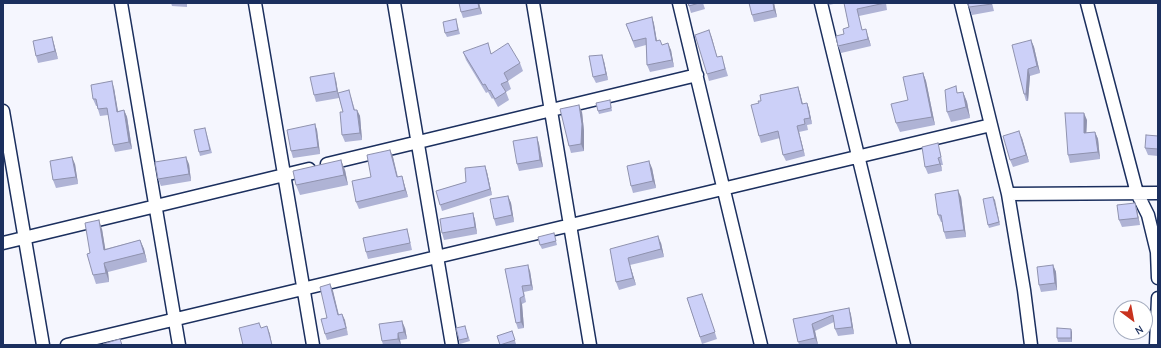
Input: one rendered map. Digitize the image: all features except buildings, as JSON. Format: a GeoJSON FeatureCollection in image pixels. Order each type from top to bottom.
{"type":"FeatureCollection","features":[{"type":"Feature","properties":{"kind":"street"},"geometry":{"type":"LineString","coordinates":[[120,3],[179,345]]}},
{"type":"Feature","properties":{"kind":"street"},"geometry":{"type":"LineString","coordinates":[[255,3],[313,345]]}},
{"type":"Feature","properties":{"kind":"street"},"geometry":{"type":"LineString","coordinates":[[394,3],[452,345]]}},
{"type":"Feature","properties":{"kind":"street"},"geometry":{"type":"LineString","coordinates":[[533,3],[590,345]]}},
{"type":"Feature","properties":{"kind":"street"},"geometry":{"type":"LineString","coordinates":[[679,3],[761,345]]}},
{"type":"Feature","properties":{"kind":"street"},"geometry":{"type":"LineString","coordinates":[[820,3],[904,345]]}},
{"type":"Feature","properties":{"kind":"street"},"geometry":{"type":"LineString","coordinates":[[960,3],[1008,194],[1024,290],[1031,345]]}},
{"type":"Feature","properties":{"kind":"street"},"geometry":{"type":"LineString","coordinates":[[1086,3],[1137,193],[1148,216],[1157,252],[1158,278]]}},
{"type":"Feature","properties":{"kind":"street"},"geometry":{"type":"LineString","coordinates":[[3,243],[696,75]]}},
{"type":"Feature","properties":{"kind":"street"},"geometry":{"type":"LineString","coordinates":[[3,111],[43,345]]}},
{"type":"Feature","properties":{"kind":"street"},"geometry":{"type":"LineString","coordinates":[[67,345],[991,125]]}},
{"type":"Feature","properties":{"kind":"street"},"geometry":{"type":"LineString","coordinates":[[1008,194],[1158,193]]}},
{"type":"Feature","properties":{"kind":"street"},"geometry":{"type":"LineString","coordinates":[[1156,345],[1158,298]]}}]}
